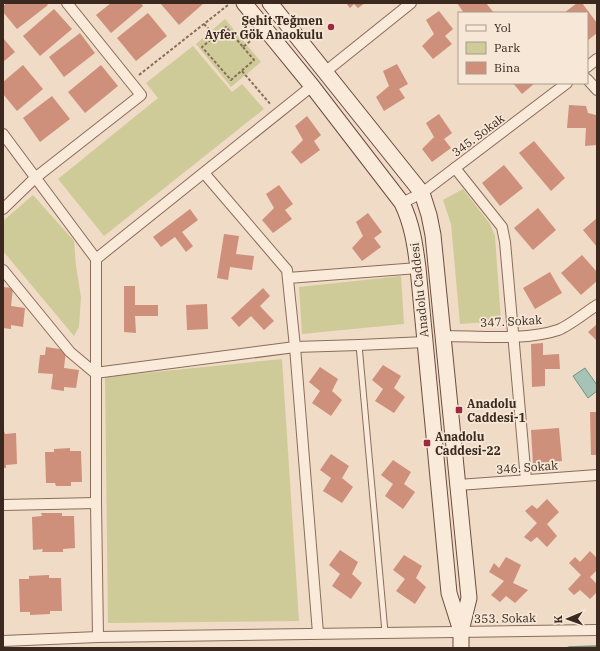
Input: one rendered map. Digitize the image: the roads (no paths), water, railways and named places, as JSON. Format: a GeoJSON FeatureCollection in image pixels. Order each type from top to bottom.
{"type":"FeatureCollection","features":[{"type":"Feature","properties":{"kind":"street"},"geometry":{"type":"LineString","coordinates":[[3,209],[36,178],[141,95],[67,3]]}},
{"type":"Feature","properties":{"kind":"street","name":"Anadolu Caddesi"},"geometry":{"type":"LineString","coordinates":[[244,3],[312,86],[402,203],[409,217],[414,234],[418,268],[448,593],[461,631]]}},
{"type":"Feature","properties":{"kind":"street"},"geometry":{"type":"LineString","coordinates":[[325,72],[411,3]]}},
{"type":"Feature","properties":{"kind":"street","name":"Anadolu Caddesi"},"geometry":{"type":"LineString","coordinates":[[273,4],[422,194],[429,215],[433,235],[469,598],[461,631],[461,648]]}},
{"type":"Feature","properties":{"kind":"street"},"geometry":{"type":"LineString","coordinates":[[588,66],[597,59]]}},
{"type":"Feature","properties":{"kind":"street"},"geometry":{"type":"LineString","coordinates":[[588,80],[597,90]]}},
{"type":"Feature","properties":{"kind":"street","name":"345. Sokak"},"geometry":{"type":"LineString","coordinates":[[402,203],[422,194],[566,84]]}},
{"type":"Feature","properties":{"kind":"street"},"geometry":{"type":"LineString","coordinates":[[96,259],[312,86]]}},
{"type":"Feature","properties":{"kind":"street"},"geometry":{"type":"LineString","coordinates":[[3,134],[96,259],[96,503],[98,637]]}},
{"type":"Feature","properties":{"kind":"street"},"geometry":{"type":"LineString","coordinates":[[455,168],[502,227],[505,242],[514,336],[526,480]]}},
{"type":"Feature","properties":{"kind":"street"},"geometry":{"type":"LineString","coordinates":[[204,173],[287,270],[295,347],[318,632]]}},
{"type":"Feature","properties":{"kind":"street"},"geometry":{"type":"LineString","coordinates":[[288,278],[418,268]]}},
{"type":"Feature","properties":{"kind":"street"},"geometry":{"type":"LineString","coordinates":[[3,270],[70,352],[96,373],[295,347],[425,342]]}},
{"type":"Feature","properties":{"kind":"street","name":"347. Sokak"},"geometry":{"type":"LineString","coordinates":[[443,336],[514,336],[544,334],[560,330],[597,305]]}},
{"type":"Feature","properties":{"kind":"street","name":"346. Sokak"},"geometry":{"type":"LineString","coordinates":[[458,485],[597,476]]}},
{"type":"Feature","properties":{"kind":"street"},"geometry":{"type":"LineString","coordinates":[[3,506],[96,503]]}},
{"type":"Feature","properties":{"kind":"street","name":"353. Sokak"},"geometry":{"type":"LineString","coordinates":[[3,642],[98,637],[318,632],[597,630]]}},
{"type":"Feature","properties":{"kind":"lane"},"geometry":{"type":"LineString","coordinates":[[360,345],[385,632]]}},
{"type":"Feature","properties":{"kind":"waterway"},"geometry":{"type":"LineString","coordinates":[[569,648],[597,647]]}},
{"type":"Feature","properties":{"kind":"place","name":"Şehit Teğmen Ayfer Gök Anaokulu"},"geometry":{"type":"Point","coordinates":[331,27]}},
{"type":"Feature","properties":{"kind":"place","name":"Anadolu Caddesi-1"},"geometry":{"type":"Point","coordinates":[459,410]}},
{"type":"Feature","properties":{"kind":"place","name":"Anadolu Caddesi-22"},"geometry":{"type":"Point","coordinates":[427,443]}}]}
